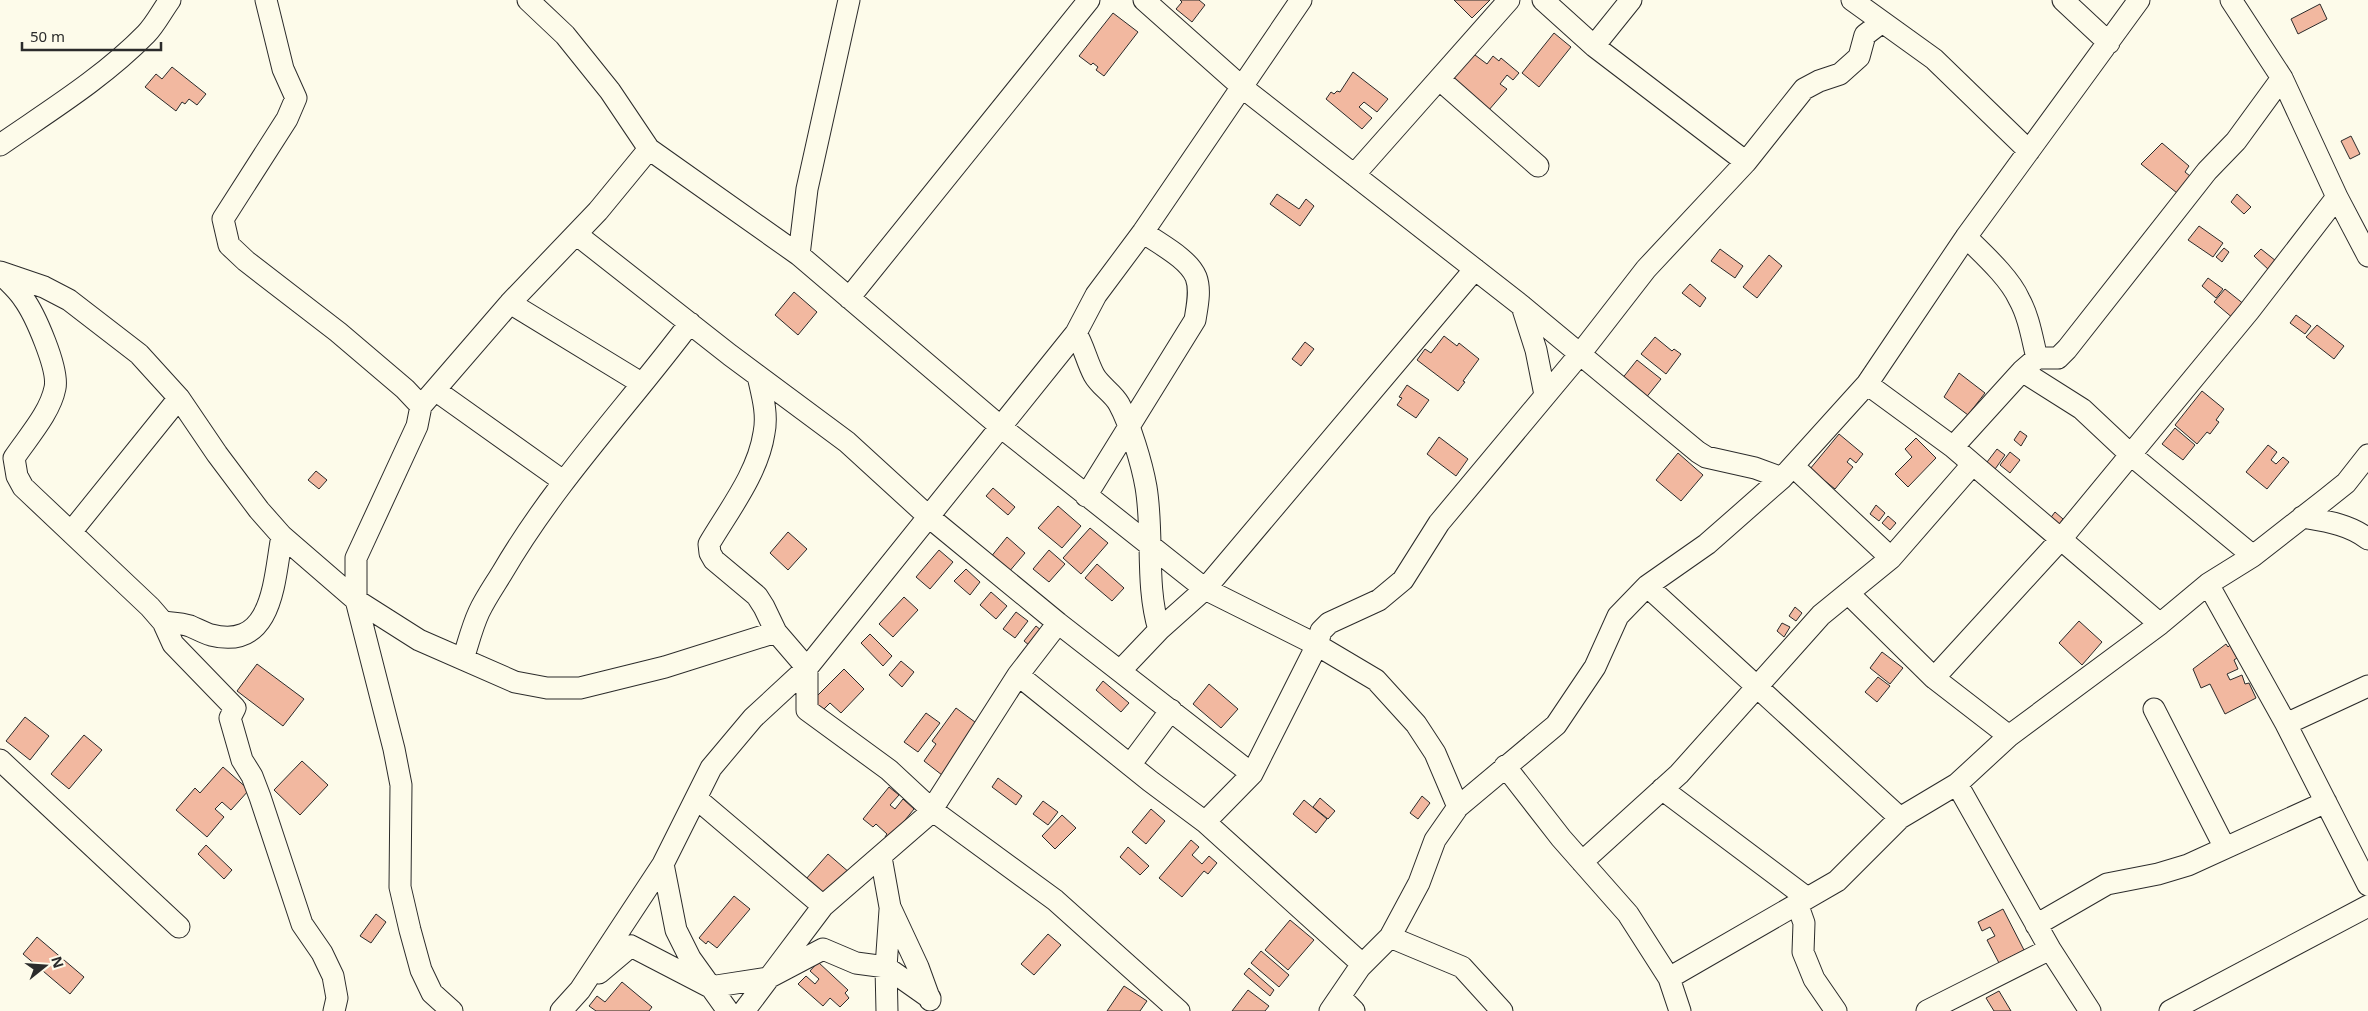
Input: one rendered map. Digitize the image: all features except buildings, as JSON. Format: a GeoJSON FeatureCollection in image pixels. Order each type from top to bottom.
{"type":"FeatureCollection","features":[{"type":"Feature","properties":{"kind":"street"},"geometry":{"type":"LineString","coordinates":[[0,146],[82,87],[148,33],[170,0]]}},
{"type":"Feature","properties":{"kind":"street"},"geometry":{"type":"LineString","coordinates":[[266,0],[283,69],[296,98],[287,119],[223,219],[229,245],[246,261],[338,332],[405,389],[422,406]]}},
{"type":"Feature","properties":{"kind":"street"},"geometry":{"type":"LineString","coordinates":[[528,0],[565,35],[610,91],[649,149],[799,255],[1002,428],[1205,589],[1317,645],[1376,680],[1416,724],[1435,753],[1458,807]]}},
{"type":"Feature","properties":{"kind":"street"},"geometry":{"type":"LineString","coordinates":[[799,255],[807,189],[849,0]]}},
{"type":"Feature","properties":{"kind":"street"},"geometry":{"type":"LineString","coordinates":[[849,298],[1089,0]]}},
{"type":"Feature","properties":{"kind":"street"},"geometry":{"type":"LineString","coordinates":[[1144,0],[1243,88],[1522,306],[1706,457],[1755,468],[1787,472],[1891,558]]}},
{"type":"Feature","properties":{"kind":"street"},"geometry":{"type":"LineString","coordinates":[[580,990],[663,864],[711,768],[753,718],[807,668],[1002,428],[1076,333],[1096,295],[1143,232],[1243,88],[1301,0]]}},
{"type":"Feature","properties":{"kind":"street"},"geometry":{"type":"LineString","coordinates":[[1354,175],[1508,0]]}},
{"type":"Feature","properties":{"kind":"street"},"geometry":{"type":"LineString","coordinates":[[1543,0],[1594,46],[1746,162]]}},
{"type":"Feature","properties":{"kind":"street"},"geometry":{"type":"LineString","coordinates":[[1594,46],[1631,0]]}},
{"type":"Feature","properties":{"kind":"street"},"geometry":{"type":"LineString","coordinates":[[1852,0],[1934,59],[2029,151]]}},
{"type":"Feature","properties":{"kind":"street"},"geometry":{"type":"LineString","coordinates":[[2063,0],[2109,43]]}},
{"type":"Feature","properties":{"kind":"street"},"geometry":{"type":"LineString","coordinates":[[1341,1006],[1362,964],[1390,937],[1419,883],[1435,840],[1458,807],[1556,725],[1595,667],[1618,616],[1647,586],[1707,544],[1787,472],[1867,384],[1966,237],[2139,0]]}},
{"type":"Feature","properties":{"kind":"street"},"geometry":{"type":"LineString","coordinates":[[2231,0],[2282,78],[2337,197],[2368,255]]}},
{"type":"Feature","properties":{"kind":"street"},"geometry":{"type":"LineString","coordinates":[[1205,822],[1252,774],[1317,645],[1321,630],[1329,623],[1379,600],[1403,580],[1440,523],[1580,354],[1646,269],[1746,162],[1804,89],[1819,80],[1840,74],[1853,63],[1859,57],[1865,35],[1882,22]]}},
{"type":"Feature","properties":{"kind":"street"},"geometry":{"type":"LineString","coordinates":[[1953,447],[2030,364],[2058,358],[2067,349],[2207,171],[2236,141],[2282,78]]}},
{"type":"Feature","properties":{"kind":"street"},"geometry":{"type":"LineString","coordinates":[[1439,79],[1538,166]]}},
{"type":"Feature","properties":{"kind":"street"},"geometry":{"type":"LineString","coordinates":[[452,1011],[432,994],[421,970],[400,887],[401,785],[394,749],[356,600],[356,558],[417,426],[422,406],[510,303],[598,212],[649,149]]}},
{"type":"Feature","properties":{"kind":"street"},"geometry":{"type":"LineString","coordinates":[[1934,678],[2061,539],[2249,311],[2337,197]]}},
{"type":"Feature","properties":{"kind":"street"},"geometry":{"type":"LineString","coordinates":[[1086,496],[1195,320],[1198,299],[1196,277],[1184,262],[1143,232]]}},
{"type":"Feature","properties":{"kind":"street"},"geometry":{"type":"LineString","coordinates":[[576,234],[758,376],[847,442],[929,517],[1058,623],[1121,670],[1252,774]]}},
{"type":"Feature","properties":{"kind":"street"},"geometry":{"type":"LineString","coordinates":[[1966,237],[1987,257],[2018,297],[2027,316],[2030,364],[2131,455],[2253,556]]}},
{"type":"Feature","properties":{"kind":"street"},"geometry":{"type":"LineString","coordinates":[[1121,670],[1159,630],[1205,589],[1475,269]]}},
{"type":"Feature","properties":{"kind":"street"},"geometry":{"type":"LineString","coordinates":[[0,273],[44,287],[69,300],[139,354],[179,398],[222,462],[282,536],[356,600],[419,640],[515,682],[547,688],[580,688],[665,667],[776,632]]}},
{"type":"Feature","properties":{"kind":"street"},"geometry":{"type":"LineString","coordinates":[[0,273],[23,297],[36,322],[51,358],[56,387],[46,409],[0,477]]}},
{"type":"Feature","properties":{"kind":"street"},"geometry":{"type":"LineString","coordinates":[[510,303],[641,383]]}},
{"type":"Feature","properties":{"kind":"street"},"geometry":{"type":"LineString","coordinates":[[1522,306],[1536,350],[1545,396]]}},
{"type":"Feature","properties":{"kind":"street"},"geometry":{"type":"LineString","coordinates":[[463,659],[479,612],[518,545],[563,481],[641,383],[664,358],[690,323]]}},
{"type":"Feature","properties":{"kind":"street"},"geometry":{"type":"LineString","coordinates":[[1076,333],[1096,378],[1118,403],[1129,429],[1146,484],[1149,510],[1150,584],[1153,611],[1159,630]]}},
{"type":"Feature","properties":{"kind":"street"},"geometry":{"type":"LineString","coordinates":[[758,376],[765,410],[765,432],[758,459],[709,544],[710,553],[714,560],[756,596],[764,607],[776,632],[807,668],[808,710],[889,770],[932,810],[1055,900],[1178,1011]]}},
{"type":"Feature","properties":{"kind":"street"},"geometry":{"type":"LineString","coordinates":[[1867,384],[1953,447],[2160,624]]}},
{"type":"Feature","properties":{"kind":"street"},"geometry":{"type":"LineString","coordinates":[[435,390],[563,481]]}},
{"type":"Feature","properties":{"kind":"street"},"geometry":{"type":"LineString","coordinates":[[71,532],[179,398]]}},
{"type":"Feature","properties":{"kind":"street"},"geometry":{"type":"LineString","coordinates":[[1669,978],[1837,880],[1900,818],[1957,784],[2010,736],[2160,624],[2208,584],[2253,556],[2346,483],[2368,455]]}},
{"type":"Feature","properties":{"kind":"street"},"geometry":{"type":"LineString","coordinates":[[14,458],[17,476],[23,487],[163,622],[173,644],[235,708],[230,718],[242,760],[252,776],[260,797],[302,924],[322,953],[334,976],[336,998],[334,1011]]}},
{"type":"Feature","properties":{"kind":"street"},"geometry":{"type":"LineString","coordinates":[[1582,862],[1662,789],[1821,615],[1891,558],[1972,465]]}},
{"type":"Feature","properties":{"kind":"street"},"geometry":{"type":"LineString","coordinates":[[2302,517],[2333,522],[2360,532],[2368,539]]}},
{"type":"Feature","properties":{"kind":"street"},"geometry":{"type":"LineString","coordinates":[[163,622],[189,626],[211,635],[232,638],[246,634],[257,626],[265,615],[282,536]]}},
{"type":"Feature","properties":{"kind":"street"},"geometry":{"type":"LineString","coordinates":[[2208,584],[2286,724],[2368,885]]}},
{"type":"Feature","properties":{"kind":"street"},"geometry":{"type":"LineString","coordinates":[[1647,586],[1900,818]]}},
{"type":"Feature","properties":{"kind":"street"},"geometry":{"type":"LineString","coordinates":[[1848,593],[1934,678],[2010,736]]}},
{"type":"Feature","properties":{"kind":"street"},"geometry":{"type":"LineString","coordinates":[[744,1011],[823,906],[881,857],[932,810],[1018,675],[1058,623]]}},
{"type":"Feature","properties":{"kind":"street"},"geometry":{"type":"LineString","coordinates":[[1018,675],[1130,765],[1205,822],[1362,964]]}},
{"type":"Feature","properties":{"kind":"street"},"geometry":{"type":"LineString","coordinates":[[2286,724],[2368,686]]}},
{"type":"Feature","properties":{"kind":"street"},"geometry":{"type":"LineString","coordinates":[[2154,709],[2225,848]]}},
{"type":"Feature","properties":{"kind":"street"},"geometry":{"type":"LineString","coordinates":[[1130,765],[1171,710]]}},
{"type":"Feature","properties":{"kind":"street"},"geometry":{"type":"LineString","coordinates":[[0,760],[179,927]]}},
{"type":"Feature","properties":{"kind":"street"},"geometry":{"type":"LineString","coordinates":[[1505,766],[1582,862],[1628,914],[1669,978],[1680,1011]]}},
{"type":"Feature","properties":{"kind":"street"},"geometry":{"type":"LineString","coordinates":[[1957,784],[2050,949],[2090,1011]]}},
{"type":"Feature","properties":{"kind":"street"},"geometry":{"type":"LineString","coordinates":[[1662,789],[1802,901],[1804,923],[1803,952],[1814,979],[1836,1011]]}},
{"type":"Feature","properties":{"kind":"street"},"geometry":{"type":"LineString","coordinates":[[697,799],[823,906]]}},
{"type":"Feature","properties":{"kind":"street"},"geometry":{"type":"LineString","coordinates":[[2036,924],[2107,884],[2188,866],[2326,802]]}},
{"type":"Feature","properties":{"kind":"street"},"geometry":{"type":"LineString","coordinates":[[881,857],[890,907],[932,1005]]}},
{"type":"Feature","properties":{"kind":"street"},"geometry":{"type":"LineString","coordinates":[[663,864],[676,930],[690,958],[728,1011]]}},
{"type":"Feature","properties":{"kind":"street"},"geometry":{"type":"LineString","coordinates":[[2170,1011],[2368,906]]}},
{"type":"Feature","properties":{"kind":"street"},"geometry":{"type":"LineString","coordinates":[[887,1011],[886,967],[890,907]]}},
{"type":"Feature","properties":{"kind":"street"},"geometry":{"type":"LineString","coordinates":[[1390,937],[1462,967],[1502,1011]]}},
{"type":"Feature","properties":{"kind":"street"},"geometry":{"type":"LineString","coordinates":[[561,1011],[580,990],[631,946],[710,987],[768,978],[823,949],[856,963],[886,967],[932,1005]]}},
{"type":"Feature","properties":{"kind":"street"},"geometry":{"type":"LineString","coordinates":[[1927,1011],[2050,949]]}}]}
